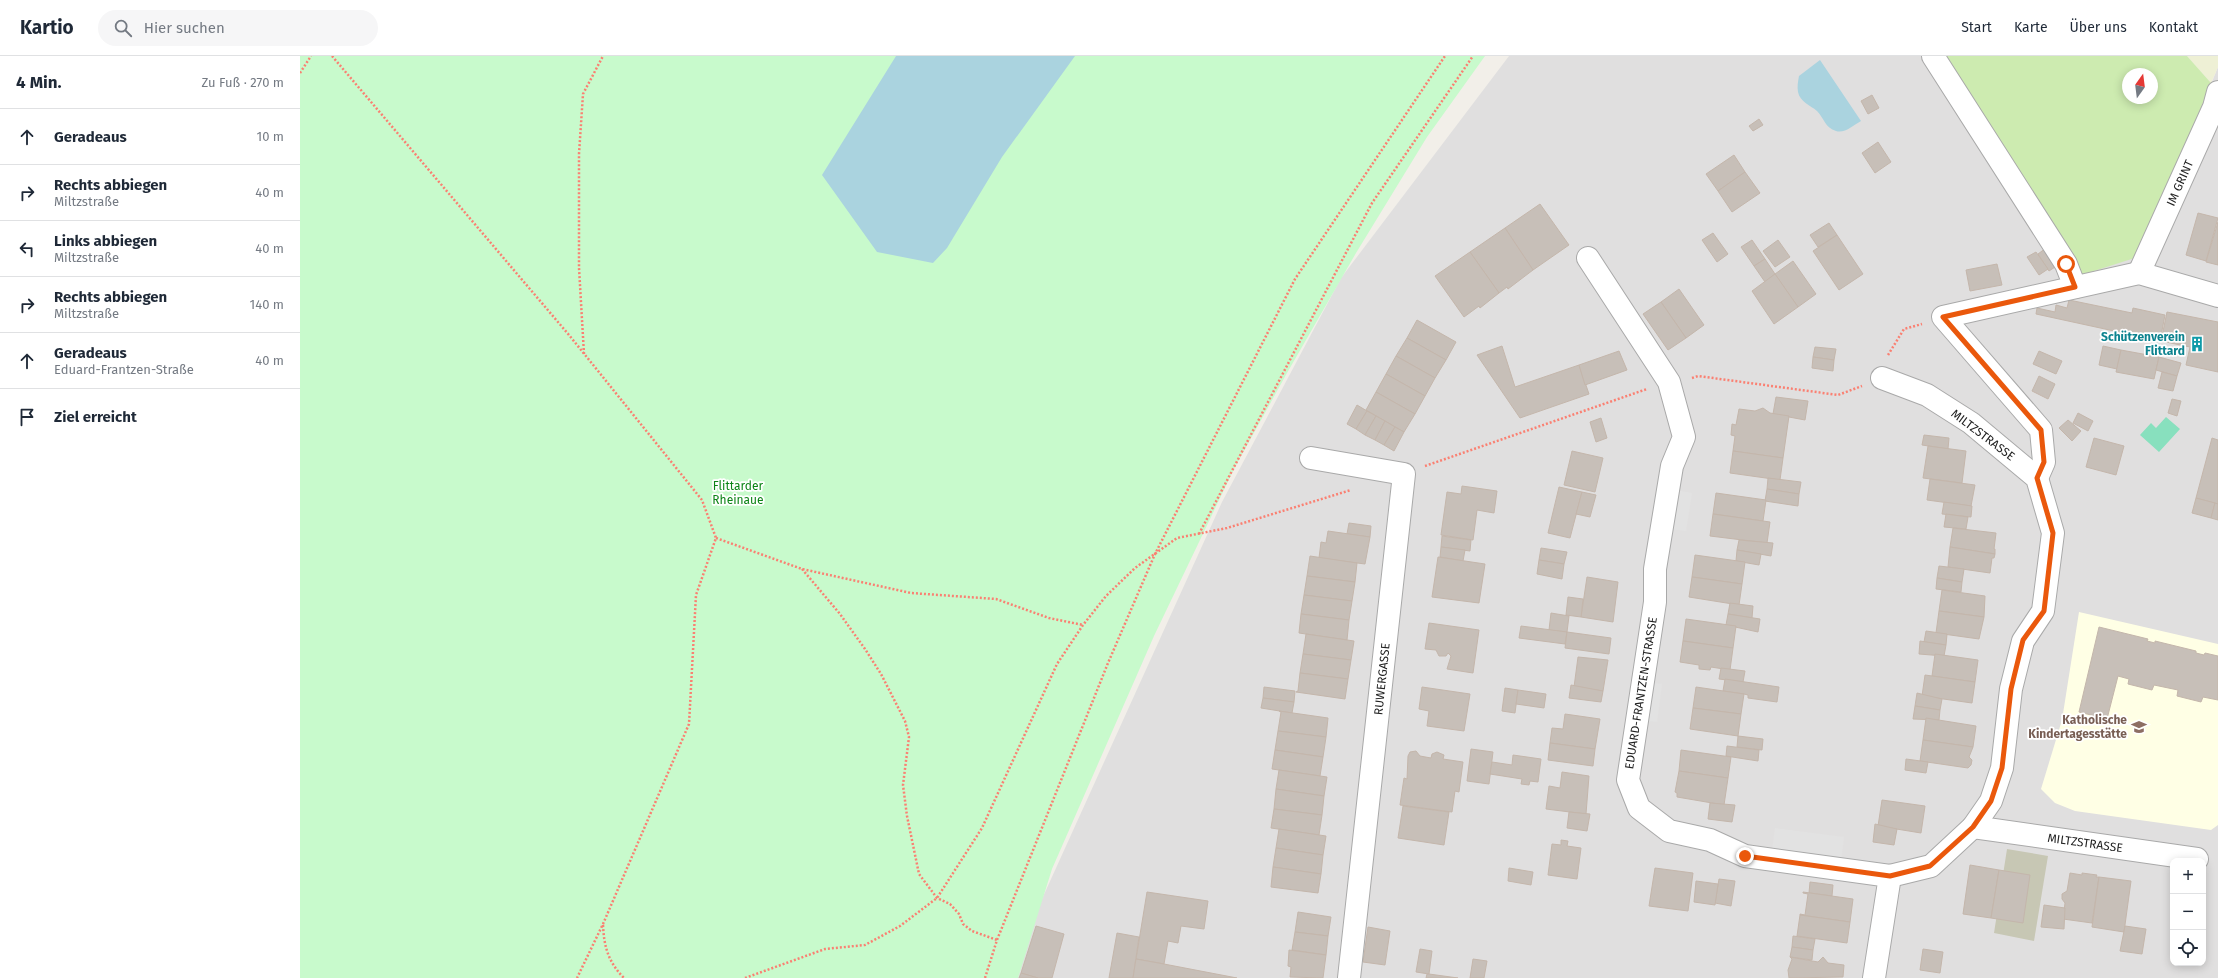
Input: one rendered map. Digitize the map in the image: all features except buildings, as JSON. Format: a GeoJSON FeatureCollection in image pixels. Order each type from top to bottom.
{"type":"FeatureCollection","features":[{"type":"Feature","properties":{"kind":"street"},"geometry":{"type":"LineString","coordinates":[[1933,56],[2066,264],[2075,287]]}},
{"type":"Feature","properties":{"kind":"street","name":"IM GRINT"},"geometry":{"type":"LineString","coordinates":[[2139,273],[2214,107],[2218,92]]}},
{"type":"Feature","properties":{"kind":"street","name":"EDUARD-FRANTZEN-STRASSE"},"geometry":{"type":"LineString","coordinates":[[1588,258],[1669,382],[1684,437],[1672,466],[1662,525],[1655,569],[1655,602],[1628,780],[1639,808],[1669,831],[1710,840],[1745,856],[1890,876]]}},
{"type":"Feature","properties":{"kind":"street"},"geometry":{"type":"LineString","coordinates":[[1874,978],[1890,876],[1930,866],[1973,827],[1991,801],[2002,768],[2011,689],[2023,640],[2044,611],[2053,533],[2037,478],[2044,462],[2041,430],[1943,317],[2139,273],[2218,296]]}},
{"type":"Feature","properties":{"kind":"street","name":"MILTZSTRASSE"},"geometry":{"type":"LineString","coordinates":[[1882,378],[1926,395],[1971,423],[2037,478]]}},
{"type":"Feature","properties":{"kind":"street"},"geometry":{"type":"LineString","coordinates":[[1311,458],[1404,474]]}},
{"type":"Feature","properties":{"kind":"street","name":"RUWERGASSE"},"geometry":{"type":"LineString","coordinates":[[1350,978],[1404,474]]}},
{"type":"Feature","properties":{"kind":"street","name":"MILTZSTRASSE"},"geometry":{"type":"LineString","coordinates":[[1973,827],[2190,858]]}},
{"type":"Feature","properties":{"kind":"path"},"geometry":{"type":"LineString","coordinates":[[300,73],[311,56]]}},
{"type":"Feature","properties":{"kind":"path"},"geometry":{"type":"LineString","coordinates":[[332,56],[584,354],[702,500],[716,538],[696,595],[689,724],[603,924],[577,978]]}},
{"type":"Feature","properties":{"kind":"path"},"geometry":{"type":"LineString","coordinates":[[584,354],[579,268],[579,154],[583,94],[603,56]]}},
{"type":"Feature","properties":{"kind":"path"},"geometry":{"type":"LineString","coordinates":[[984,978],[997,940],[1105,671],[1155,554],[1295,279],[1445,56]]}},
{"type":"Feature","properties":{"kind":"path"},"geometry":{"type":"LineString","coordinates":[[1198,534],[1372,203],[1473,56]]}},
{"type":"Feature","properties":{"kind":"path"},"geometry":{"type":"LineString","coordinates":[[1404,474],[1669,382],[1698,376],[1838,395],[1882,378],[1890,350],[1904,329],[1943,317]]}},
{"type":"Feature","properties":{"kind":"path"},"geometry":{"type":"LineString","coordinates":[[745,978],[825,949],[865,945],[900,926],[937,898],[982,828],[1057,664],[1083,625],[1106,596],[1135,568],[1178,538],[1227,528],[1352,490]]}},
{"type":"Feature","properties":{"kind":"path"},"geometry":{"type":"LineString","coordinates":[[716,538],[802,569],[912,593],[996,599],[1049,618],[1083,625]]}},
{"type":"Feature","properties":{"kind":"path"},"geometry":{"type":"LineString","coordinates":[[802,569],[840,614],[865,649],[905,721],[909,737],[903,785],[907,816],[919,874],[937,898],[950,904],[959,914],[963,924],[972,932],[997,940]]}},
{"type":"Feature","properties":{"kind":"path"},"geometry":{"type":"LineString","coordinates":[[603,924],[604,946],[614,968],[624,978]]}},
{"type":"Feature","properties":{"kind":"shaded area"},"geometry":{"type":"Polygon","coordinates":[[[1509,56],[1930,56],[2141,256],[2218,67],[2218,978],[1018,978],[1032,921],[1222,502],[1341,278],[1509,56]]]}},
{"type":"Feature","properties":{"kind":"shaded area"},"geometry":{"type":"Polygon","coordinates":[[[2187,56],[2218,56],[2218,67],[2211,83],[2187,56]]]}},
{"type":"Feature","properties":{"kind":"shaded area"},"geometry":{"type":"Polygon","coordinates":[[[1675,490],[1692,493],[1686,531],[1669,529],[1675,490]]]}},
{"type":"Feature","properties":{"kind":"shaded area","name":"Katholische Kindertagesstätte"},"geometry":{"type":"Polygon","coordinates":[[[2079,612],[2218,644],[2218,825],[2211,830],[2075,811],[2055,803],[2041,789],[2062,720],[2079,612]]]}},
{"type":"Feature","properties":{"kind":"shaded area"},"geometry":{"type":"Polygon","coordinates":[[[1646,682],[1662,684],[1657,722],[1641,720],[1646,682]]]}},
{"type":"Feature","properties":{"kind":"shaded area"},"geometry":{"type":"Polygon","coordinates":[[[1775,828],[1844,837],[1841,861],[1772,851],[1775,828]]]}},
{"type":"Feature","properties":{"kind":"shaded area"},"geometry":{"type":"Polygon","coordinates":[[[2007,849],[2048,856],[2034,941],[1994,933],[2007,849]]]}},
{"type":"Feature","properties":{"kind":"green space","name":"Flittarder Rheinaue"},"geometry":{"type":"Polygon","coordinates":[[[300,56],[1485,56],[1427,137],[1356,253],[1234,469],[1154,636],[1052,869],[1018,978],[300,978],[300,56]]]}},
{"type":"Feature","properties":{"kind":"green space"},"geometry":{"type":"Polygon","coordinates":[[[1930,56],[2187,56],[2211,83],[2141,256],[2072,278],[1930,56]]]}},
{"type":"Feature","properties":{"kind":"green space"},"geometry":{"type":"Polygon","coordinates":[[[2166,417],[2180,429],[2159,452],[2140,435],[2151,423],[2156,428],[2166,417]]]}},
{"type":"Feature","properties":{"kind":"water"},"geometry":{"type":"Polygon","coordinates":[[[896,56],[1075,56],[1002,157],[947,248],[933,263],[877,252],[822,175],[896,56]]]}},
{"type":"Feature","properties":{"kind":"water"},"geometry":{"type":"Polygon","coordinates":[[[1820,60],[1861,121],[1846,130],[1839,132],[1829,128],[1817,111],[1803,101],[1799,95],[1799,76],[1820,60]]]}},
{"type":"Feature","properties":{"kind":"place","name":"Schützenverein Flittard"},"geometry":{"type":"Point","coordinates":[2197,344]}},
{"type":"Feature","properties":{"kind":"place","name":"Katholische Kindertagesstätte"},"geometry":{"type":"Point","coordinates":[2139,727]}},
{"type":"Feature","properties":{"kind":"route"},"geometry":{"type":"LineString","coordinates":[[1745,856],[1890,876],[1930,866],[1973,827],[1991,801],[2002,768],[2011,689],[2023,640],[2044,611],[2053,533],[2037,478],[2044,462],[2041,430],[1943,317],[2075,287],[2066,264]]}}]}
